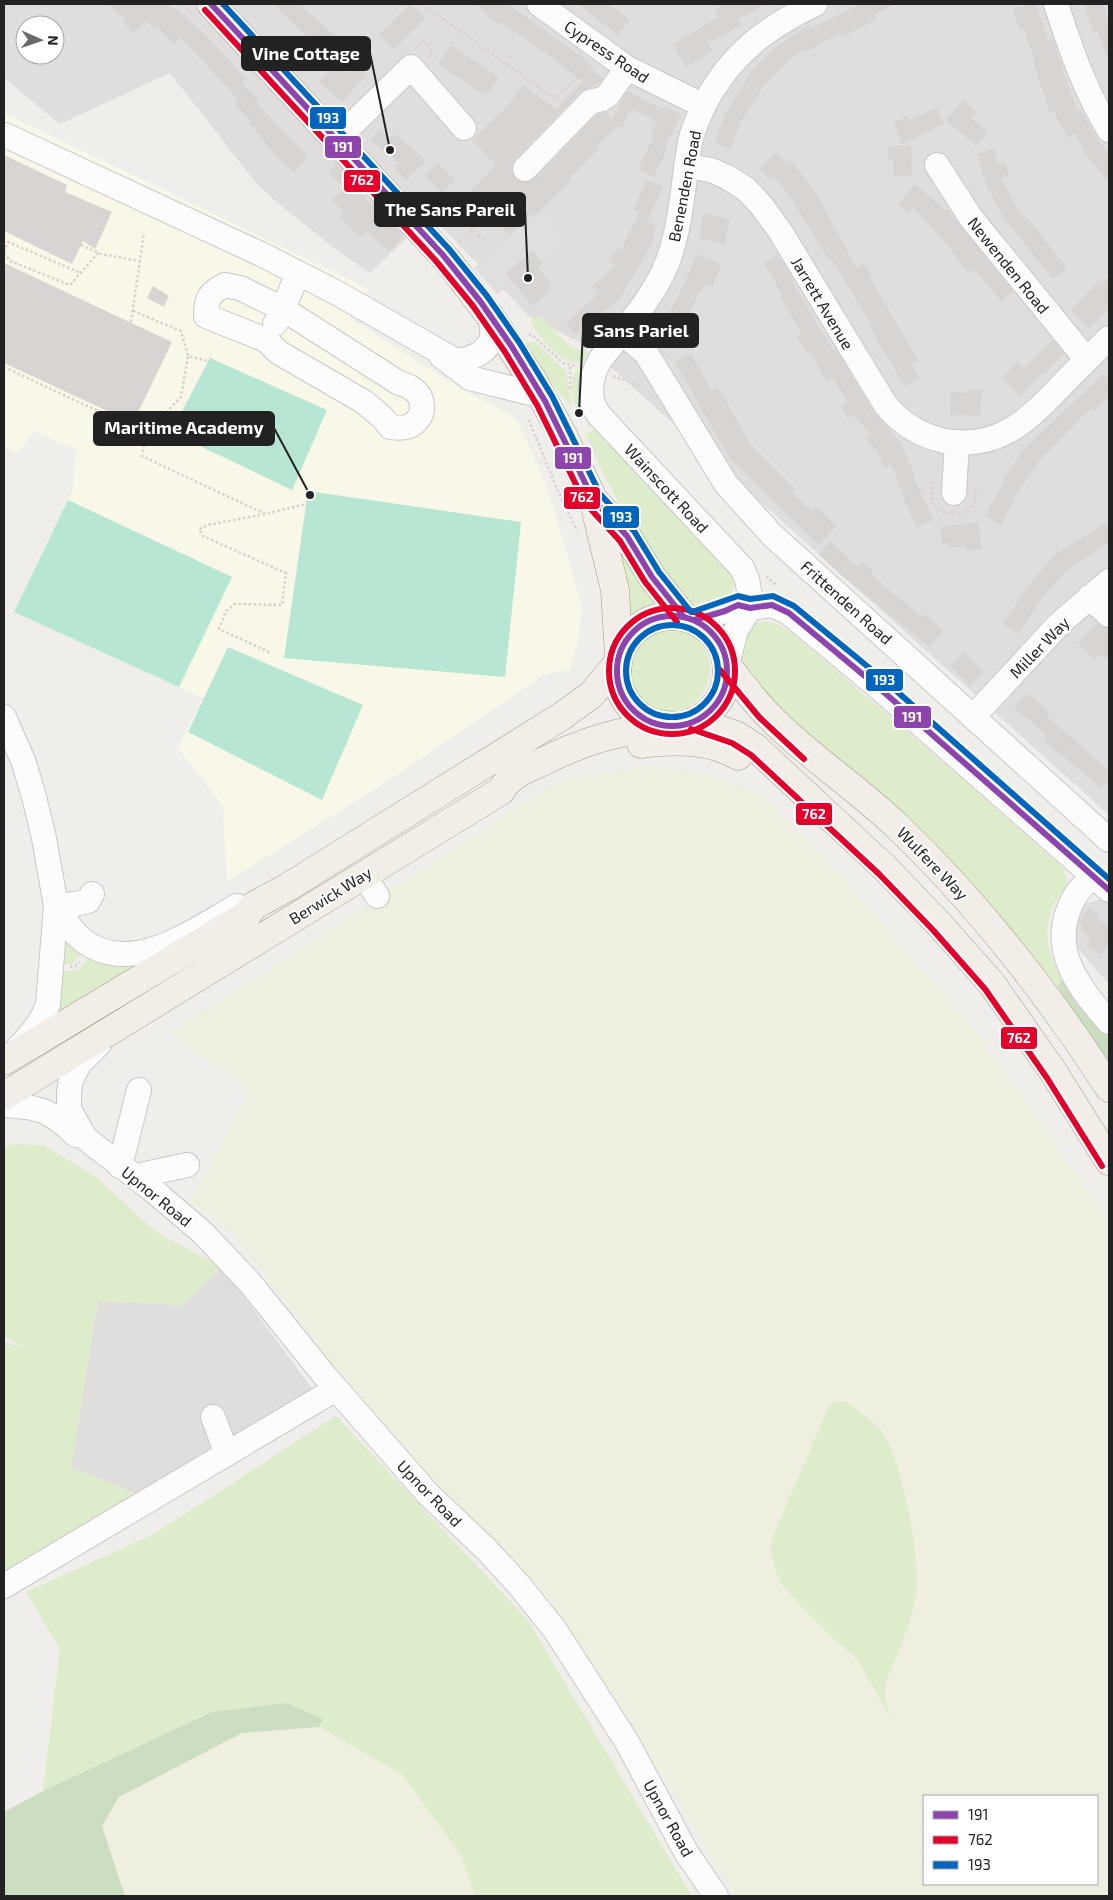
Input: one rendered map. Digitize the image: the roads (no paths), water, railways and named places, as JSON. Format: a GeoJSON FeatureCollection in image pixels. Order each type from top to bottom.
{"type":"FeatureCollection","features":[{"type":"Feature","properties":{"kind":"main road"},"geometry":{"type":"LineString","coordinates":[[210,4],[448,261],[512,347],[530,393],[563,434],[593,499],[614,590],[619,682],[623,694],[630,705],[638,714],[649,720],[667,725],[684,724],[694,721],[710,710],[718,701],[726,683],[727,665],[723,650],[707,628],[689,619],[664,617],[641,626],[627,640],[619,661]]}},
{"type":"Feature","properties":{"kind":"main road"},"geometry":{"type":"LineString","coordinates":[[593,499],[627,536],[652,577],[689,619]]}},
{"type":"Feature","properties":{"kind":"main road","name":"Berwick Way"},"geometry":{"type":"LineString","coordinates":[[8,1059],[248,914],[253,906],[562,716],[591,695],[619,661]]}},
{"type":"Feature","properties":{"kind":"main road","name":"Wulfere Way"},"geometry":{"type":"LineString","coordinates":[[727,665],[745,690],[765,712],[895,824],[971,903],[1039,986],[1109,1088]]}},
{"type":"Feature","properties":{"kind":"main road"},"geometry":{"type":"LineString","coordinates":[[694,721],[736,735],[756,748],[885,868],[939,924],[992,984],[1054,1073],[1109,1161]]}},
{"type":"Feature","properties":{"kind":"main road","name":"Berwick Way"},"geometry":{"type":"LineString","coordinates":[[4,1096],[118,1026],[370,886],[501,790],[505,783],[522,771],[589,740],[631,730],[667,725]]}},
{"type":"Feature","properties":{"kind":"main road"},"geometry":{"type":"LineString","coordinates":[[501,790],[508,790],[559,765],[593,753],[634,744],[655,742],[676,741],[707,744],[731,752],[753,766],[819,820],[885,868]]}},
{"type":"Feature","properties":{"kind":"street","name":"Cypress Road"},"geometry":{"type":"LineString","coordinates":[[539,4],[627,68],[704,106]]}},
{"type":"Feature","properties":{"kind":"street","name":"Benenden Road"},"geometry":{"type":"LineString","coordinates":[[596,369],[655,288],[666,266],[674,245],[679,221],[686,166],[693,132],[704,106],[727,69],[752,43],[776,25],[815,4]]}},
{"type":"Feature","properties":{"kind":"street"},"geometry":{"type":"LineString","coordinates":[[1056,4],[1078,67],[1107,121]]}},
{"type":"Feature","properties":{"kind":"street"},"geometry":{"type":"LineString","coordinates":[[336,140],[411,67],[464,128]]}},
{"type":"Feature","properties":{"kind":"street"},"geometry":{"type":"LineString","coordinates":[[525,169],[590,102],[602,99],[608,95],[627,68]]}},
{"type":"Feature","properties":{"kind":"street"},"geometry":{"type":"LineString","coordinates":[[5,135],[338,293],[456,361],[470,359],[485,349],[492,336],[490,316]]}},
{"type":"Feature","properties":{"kind":"street","name":"Jarrett Avenue"},"geometry":{"type":"LineString","coordinates":[[686,166],[721,174],[750,192],[762,205],[858,362],[888,407],[901,420],[920,433],[938,439],[957,442],[985,440],[1011,430],[1034,414],[1109,338]]}},
{"type":"Feature","properties":{"kind":"street","name":"Newenden Road"},"geometry":{"type":"LineString","coordinates":[[937,166],[971,218],[1087,360]]}},
{"type":"Feature","properties":{"kind":"street"},"geometry":{"type":"LineString","coordinates":[[266,340],[283,309],[298,273]]}},
{"type":"Feature","properties":{"kind":"street"},"geometry":{"type":"LineString","coordinates":[[225,285],[240,288],[283,309],[399,383],[412,388],[419,395],[422,404],[422,415],[412,425],[400,428],[390,427],[382,417],[364,402],[278,352],[266,340],[206,316],[206,303],[214,291],[225,285]]}},
{"type":"Feature","properties":{"kind":"street","name":"Frittenden Road"},"geometry":{"type":"LineString","coordinates":[[622,333],[646,353],[726,484],[772,535],[1109,840]]}},
{"type":"Feature","properties":{"kind":"street"},"geometry":{"type":"LineString","coordinates":[[428,346],[470,378],[530,393]]}},
{"type":"Feature","properties":{"kind":"street","name":"Wainscott Road"},"geometry":{"type":"LineString","coordinates":[[596,369],[590,388],[596,411],[742,568],[747,579],[751,607]]}},
{"type":"Feature","properties":{"kind":"street"},"geometry":{"type":"LineString","coordinates":[[954,485],[957,442]]}},
{"type":"Feature","properties":{"kind":"street","name":"Miller Way"},"geometry":{"type":"LineString","coordinates":[[973,717],[1060,623],[1109,581]]}},
{"type":"Feature","properties":{"kind":"street"},"geometry":{"type":"LineString","coordinates":[[1089,597],[1109,615]]}},
{"type":"Feature","properties":{"kind":"street"},"geometry":{"type":"LineString","coordinates":[[689,619],[726,611],[738,605],[781,608],[799,620],[878,687],[1101,883],[1076,894],[1065,919],[1063,933],[1069,968],[1086,996],[1109,1022]]}},
{"type":"Feature","properties":{"kind":"street"},"geometry":{"type":"LineString","coordinates":[[727,665],[736,630],[751,607]]}},
{"type":"Feature","properties":{"kind":"street"},"geometry":{"type":"LineString","coordinates":[[4,717],[24,762],[34,797],[44,838],[56,906],[48,1004],[45,1015],[38,1026],[8,1059]]}},
{"type":"Feature","properties":{"kind":"street"},"geometry":{"type":"LineString","coordinates":[[56,906],[88,901],[92,894]]}},
{"type":"Feature","properties":{"kind":"street"},"geometry":{"type":"LineString","coordinates":[[56,906],[84,942],[119,956],[134,955],[170,943],[242,903],[253,906]]}},
{"type":"Feature","properties":{"kind":"street"},"geometry":{"type":"LineString","coordinates":[[85,1138],[69,1108],[71,1080],[79,1064],[118,1026]]}},
{"type":"Feature","properties":{"kind":"street"},"geometry":{"type":"LineString","coordinates":[[120,1166],[139,1090]]}},
{"type":"Feature","properties":{"kind":"street","name":"Upnor Road"},"geometry":{"type":"LineString","coordinates":[[4,1105],[46,1111],[57,1117],[77,1136],[85,1138],[203,1233],[250,1283],[336,1389],[428,1493],[488,1551],[555,1630],[627,1742],[686,1852],[716,1896]]}},
{"type":"Feature","properties":{"kind":"street"},"geometry":{"type":"LineString","coordinates":[[138,1180],[141,1174],[150,1171],[187,1165]]}},
{"type":"Feature","properties":{"kind":"street"},"geometry":{"type":"LineString","coordinates":[[4,1586],[336,1389]]}},
{"type":"Feature","properties":{"kind":"street"},"geometry":{"type":"LineString","coordinates":[[213,1417],[227,1454]]}},
{"type":"Feature","properties":{"kind":"place","name":"Vine Cottage"},"geometry":{"type":"Point","coordinates":[390,150]}},
{"type":"Feature","properties":{"kind":"place","name":"The Sans Pareil"},"geometry":{"type":"Point","coordinates":[528,278]}},
{"type":"Feature","properties":{"kind":"place","name":"Sans Pariel"},"geometry":{"type":"Point","coordinates":[579,413]}},
{"type":"Feature","properties":{"kind":"place","name":"Maritime Academy"},"geometry":{"type":"Point","coordinates":[310,495]}}]}
